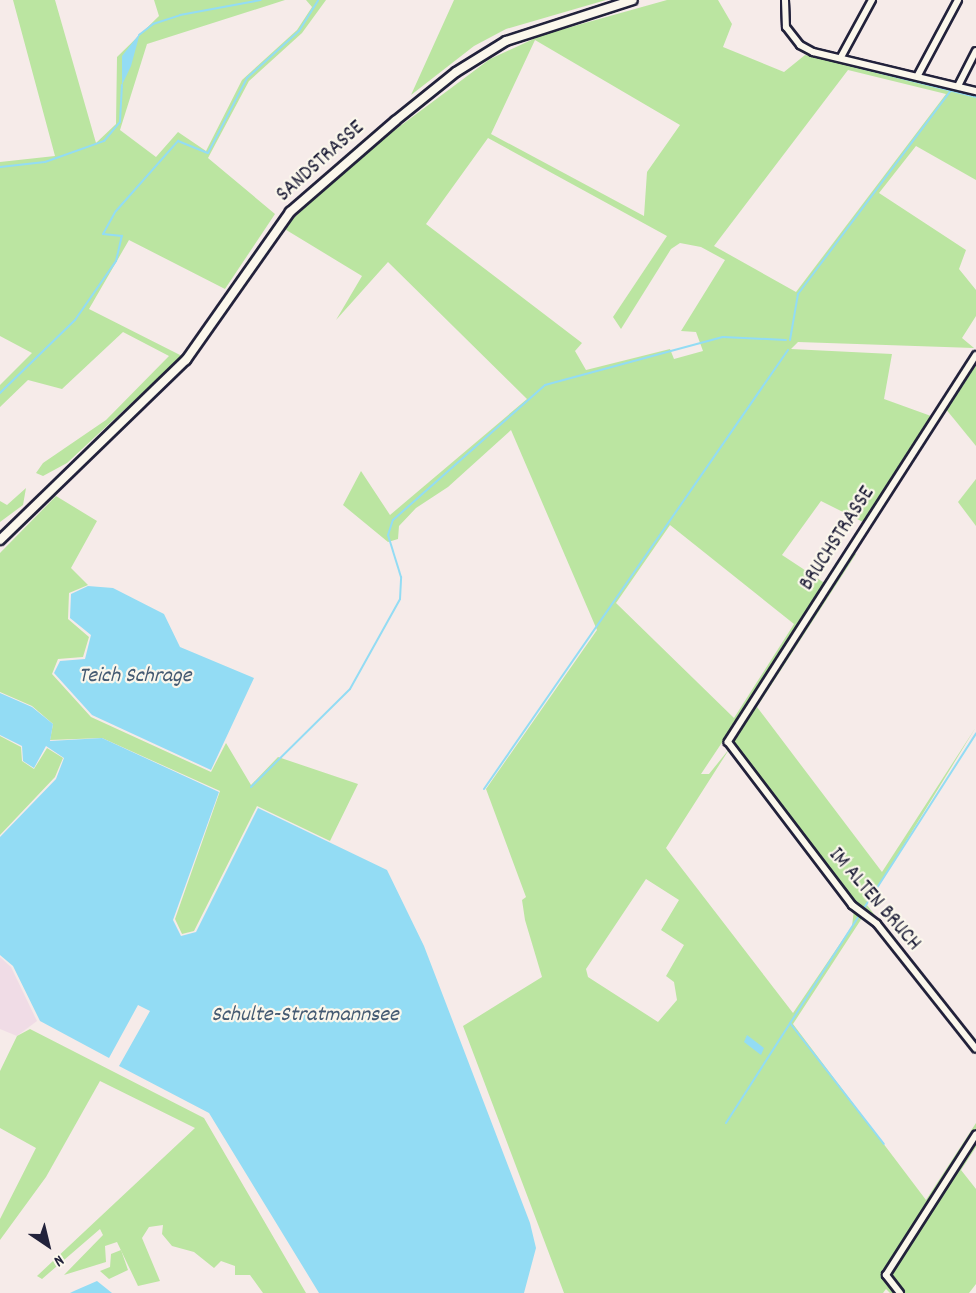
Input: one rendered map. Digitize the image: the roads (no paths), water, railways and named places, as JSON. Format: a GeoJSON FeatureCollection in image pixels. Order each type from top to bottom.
{"type":"FeatureCollection","features":[{"type":"Feature","properties":{"kind":"main road","name":"SANDSTRASSE"},"geometry":{"type":"LineString","coordinates":[[0,540],[186,360],[290,212],[394,121],[456,72],[506,41],[633,0]]}},
{"type":"Feature","properties":{"kind":"street"},"geometry":{"type":"LineString","coordinates":[[785,0],[786,27],[800,45],[976,91]]}},
{"type":"Feature","properties":{"kind":"street"},"geometry":{"type":"LineString","coordinates":[[841,57],[872,0]]}},
{"type":"Feature","properties":{"kind":"street"},"geometry":{"type":"LineString","coordinates":[[918,75],[958,0]]}},
{"type":"Feature","properties":{"kind":"street"},"geometry":{"type":"LineString","coordinates":[[958,86],[976,51]]}},
{"type":"Feature","properties":{"kind":"street","name":"BRUCHSTRASSE"},"geometry":{"type":"LineString","coordinates":[[728,742],[976,355]]}},
{"type":"Feature","properties":{"kind":"street","name":"IM ALTEN BRUCH"},"geometry":{"type":"LineString","coordinates":[[728,742],[861,914],[877,924],[976,1049]]}},
{"type":"Feature","properties":{"kind":"street"},"geometry":{"type":"LineString","coordinates":[[900,1293],[886,1275],[976,1134]]}},
{"type":"Feature","properties":{"kind":"water"},"geometry":{"type":"Polygon","coordinates":[[[140,33],[131,66],[122,85],[122,56],[140,33]]]}},
{"type":"Feature","properties":{"kind":"water","name":"Teich Schrage"},"geometry":{"type":"Polygon","coordinates":[[[88,586],[113,588],[164,614],[180,647],[254,678],[211,770],[92,715],[54,673],[60,661],[85,659],[91,635],[70,618],[71,594],[88,586]]]}},
{"type":"Feature","properties":{"kind":"water","name":"Schulte-Stratmannsee"},"geometry":{"type":"Polygon","coordinates":[[[0,693],[32,707],[53,724],[50,741],[102,738],[219,792],[173,920],[181,936],[196,932],[258,808],[387,870],[424,946],[530,1223],[536,1248],[524,1293],[319,1293],[209,1113],[119,1066],[150,1011],[138,1005],[109,1058],[40,1021],[13,966],[0,955],[0,837],[56,779],[64,758],[46,746],[34,768],[23,761],[22,746],[0,735],[0,693]]]}},
{"type":"Feature","properties":{"kind":"water"},"geometry":{"type":"Polygon","coordinates":[[[747,1035],[764,1048],[761,1055],[744,1042],[747,1035]]]}},
{"type":"Feature","properties":{"kind":"water"},"geometry":{"type":"Polygon","coordinates":[[[97,1281],[112,1293],[70,1293],[74,1291],[97,1281]]]}},
{"type":"Feature","properties":{"kind":"waterway"},"geometry":{"type":"LineString","coordinates":[[139,35],[153,24],[180,15],[261,0]]}},
{"type":"Feature","properties":{"kind":"waterway"},"geometry":{"type":"LineString","coordinates":[[0,393],[75,320],[116,261],[122,236],[103,234],[116,211],[178,141],[208,153],[247,78],[299,31],[318,0]]}},
{"type":"Feature","properties":{"kind":"waterway"},"geometry":{"type":"LineString","coordinates":[[849,65],[976,97]]}},
{"type":"Feature","properties":{"kind":"waterway"},"geometry":{"type":"LineString","coordinates":[[0,167],[45,162],[104,141],[120,122],[122,85]]}},
{"type":"Feature","properties":{"kind":"waterway"},"geometry":{"type":"LineString","coordinates":[[790,340],[798,294],[951,90]]}},
{"type":"Feature","properties":{"kind":"waterway"},"geometry":{"type":"LineString","coordinates":[[251,787],[350,689],[400,599],[401,577],[388,535],[393,520],[545,385],[723,337],[786,340]]}},
{"type":"Feature","properties":{"kind":"waterway"},"geometry":{"type":"LineString","coordinates":[[484,789],[788,350]]}},
{"type":"Feature","properties":{"kind":"waterway"},"geometry":{"type":"LineString","coordinates":[[947,408],[976,363]]}},
{"type":"Feature","properties":{"kind":"waterway"},"geometry":{"type":"LineString","coordinates":[[899,481],[917,452]]}},
{"type":"Feature","properties":{"kind":"waterway"},"geometry":{"type":"LineString","coordinates":[[780,666],[850,559]]}},
{"type":"Feature","properties":{"kind":"waterway"},"geometry":{"type":"LineString","coordinates":[[726,1123],[976,733]]}},
{"type":"Feature","properties":{"kind":"waterway"},"geometry":{"type":"LineString","coordinates":[[790,1023],[884,1144]]}},
{"type":"Feature","properties":{"kind":"waterway"},"geometry":{"type":"LineString","coordinates":[[925,1221],[976,1141]]}}]}
